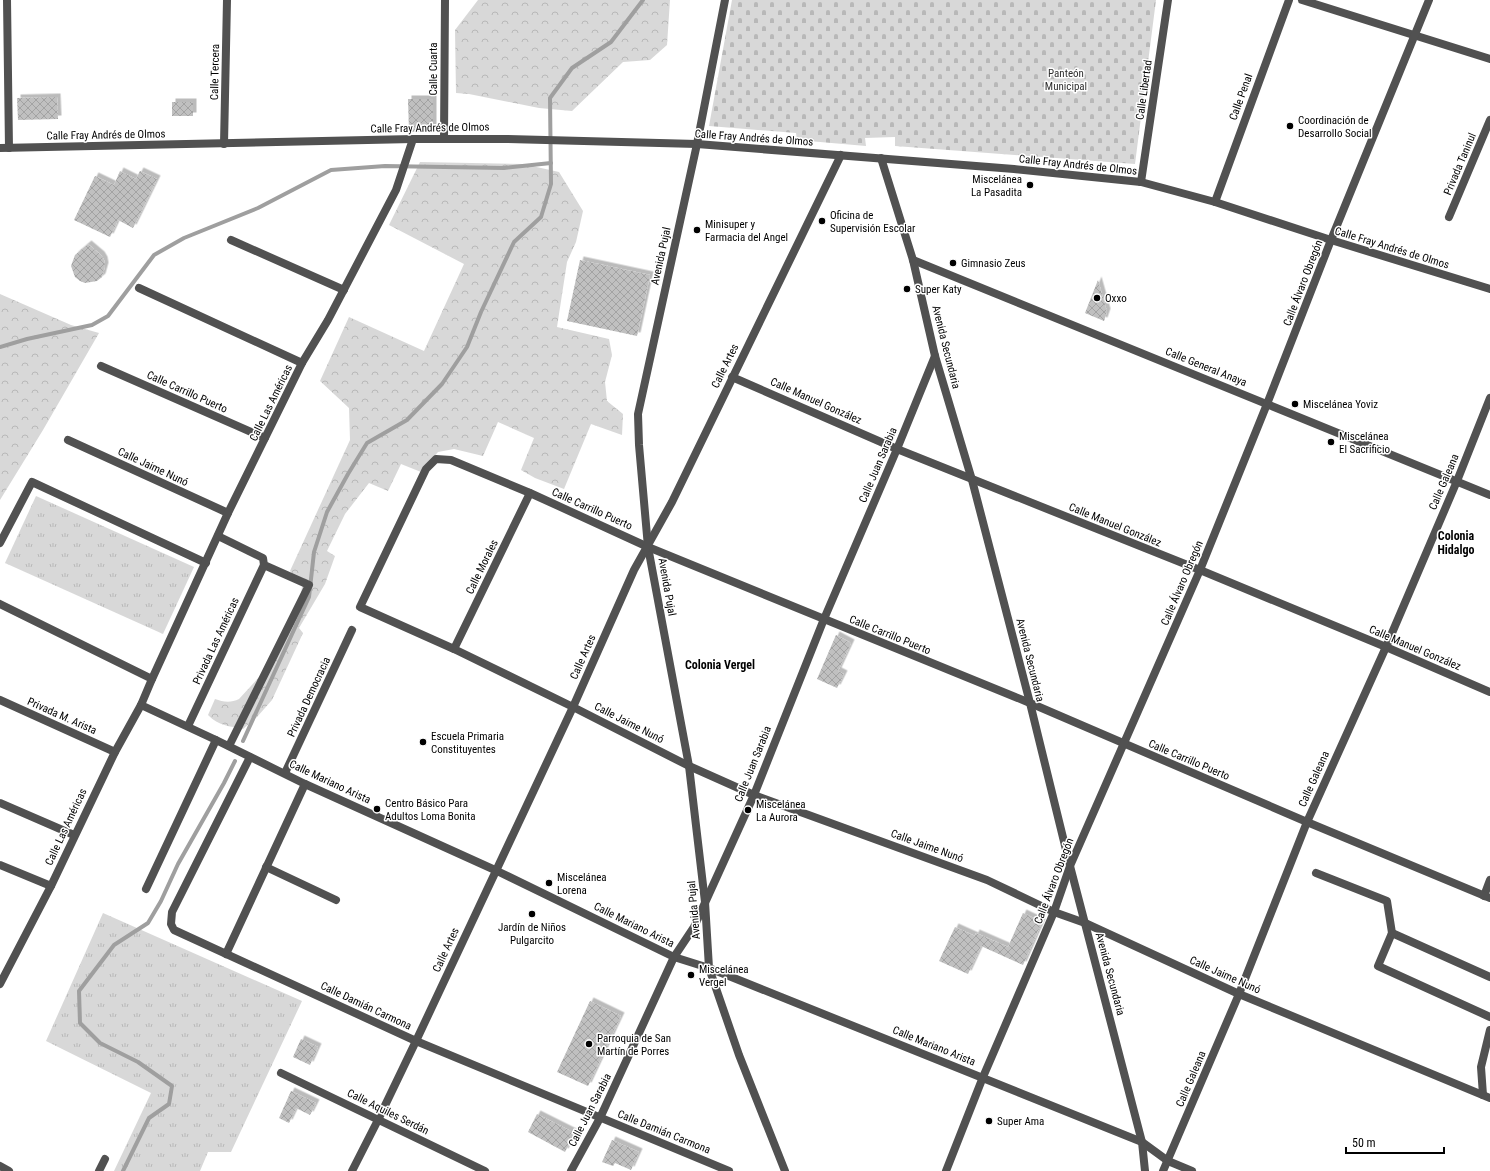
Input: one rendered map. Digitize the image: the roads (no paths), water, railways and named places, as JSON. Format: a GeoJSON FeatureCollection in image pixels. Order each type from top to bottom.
{"type":"FeatureCollection","features":[{"type":"Feature","properties":{"kind":"street"},"geometry":{"type":"LineString","coordinates":[[7,0],[9,148]]}},
{"type":"Feature","properties":{"kind":"street","name":"Calle Tercera"},"geometry":{"type":"LineString","coordinates":[[224,144],[227,0]]}},
{"type":"Feature","properties":{"kind":"street","name":"Calle Cuarta"},"geometry":{"type":"LineString","coordinates":[[444,139],[445,0]]}},
{"type":"Feature","properties":{"kind":"street","name":"Avenida Pujal"},"geometry":{"type":"LineString","coordinates":[[725,0],[697,144],[649,358],[638,414],[639,445],[648,547],[689,766],[705,902],[709,968],[740,1055],[785,1171]]}},
{"type":"Feature","properties":{"kind":"street","name":"Calle Libertad"},"geometry":{"type":"LineString","coordinates":[[1141,182],[1168,0]]}},
{"type":"Feature","properties":{"kind":"street","name":"Calle Penal"},"geometry":{"type":"LineString","coordinates":[[1215,202],[1289,0]]}},
{"type":"Feature","properties":{"kind":"street"},"geometry":{"type":"LineString","coordinates":[[1302,0],[1490,59]]}},
{"type":"Feature","properties":{"kind":"street","name":"Calle Álvaro Obregón"},"geometry":{"type":"LineString","coordinates":[[946,1171],[983,1077],[1054,912],[1070,866],[1200,570],[1268,404],[1331,240],[1429,0]]}},
{"type":"Feature","properties":{"kind":"street","name":"Privada Taninul"},"geometry":{"type":"LineString","coordinates":[[1449,217],[1490,120]]}},
{"type":"Feature","properties":{"kind":"street","name":"Calle Fray Andrés de Olmos"},"geometry":{"type":"LineString","coordinates":[[0,148],[413,139],[507,139],[697,144],[1014,169],[1141,182],[1215,202],[1331,240],[1490,289]]}},
{"type":"Feature","properties":{"kind":"street","name":"Calle Las Américas"},"geometry":{"type":"LineString","coordinates":[[0,984],[51,886],[74,835],[115,752],[141,705],[228,514],[302,363],[328,320],[396,190],[413,139]]}},
{"type":"Feature","properties":{"kind":"street","name":"Calle Artes"},"geometry":{"type":"LineString","coordinates":[[352,1171],[416,1041],[495,870],[573,707],[634,570],[672,502],[841,155]]}},
{"type":"Feature","properties":{"kind":"street","name":"Avenida Secundaria"},"geometry":{"type":"LineString","coordinates":[[881,158],[914,260],[935,356],[972,480],[1142,1142],[1145,1171]]}},
{"type":"Feature","properties":{"kind":"street"},"geometry":{"type":"LineString","coordinates":[[231,240],[344,290]]}},
{"type":"Feature","properties":{"kind":"street","name":"Calle General Anaya"},"geometry":{"type":"LineString","coordinates":[[914,260],[1490,495]]}},
{"type":"Feature","properties":{"kind":"street"},"geometry":{"type":"LineString","coordinates":[[139,288],[302,363]]}},
{"type":"Feature","properties":{"kind":"street","name":"Calle Juan Sarabia"},"geometry":{"type":"LineString","coordinates":[[571,1171],[600,1118],[674,957],[694,927],[754,795],[824,619],[935,356]]}},
{"type":"Feature","properties":{"kind":"street","name":"Calle Carrillo Puerto"},"geometry":{"type":"LineString","coordinates":[[101,366],[265,438]]}},
{"type":"Feature","properties":{"kind":"street","name":"Calle Manuel González"},"geometry":{"type":"LineString","coordinates":[[732,377],[897,449],[1200,570],[1490,692]]}},
{"type":"Feature","properties":{"kind":"street","name":"Calle Galeana"},"geometry":{"type":"LineString","coordinates":[[1163,1171],[1239,994],[1307,822],[1386,647],[1457,481],[1490,398]]}},
{"type":"Feature","properties":{"kind":"street","name":"Calle Jaime Nunó"},"geometry":{"type":"LineString","coordinates":[[68,440],[228,514]]}},
{"type":"Feature","properties":{"kind":"street","name":"Calle Carrillo Puerto"},"geometry":{"type":"LineString","coordinates":[[360,607],[426,469],[436,459],[451,460],[530,493],[648,547],[1030,703],[1307,822],[1487,897]]}},
{"type":"Feature","properties":{"kind":"street"},"geometry":{"type":"LineString","coordinates":[[0,543],[32,482],[206,563]]}},
{"type":"Feature","properties":{"kind":"street","name":"Calle Morales"},"geometry":{"type":"LineString","coordinates":[[454,650],[530,493]]}},
{"type":"Feature","properties":{"kind":"street"},"geometry":{"type":"LineString","coordinates":[[218,536],[263,558],[264,566],[309,585],[229,746]]}},
{"type":"Feature","properties":{"kind":"street","name":"Privada Las Américas"},"geometry":{"type":"LineString","coordinates":[[188,726],[264,566]]}},
{"type":"Feature","properties":{"kind":"street"},"geometry":{"type":"LineString","coordinates":[[0,604],[152,679]]}},
{"type":"Feature","properties":{"kind":"street","name":"Calle Jaime Nunó"},"geometry":{"type":"LineString","coordinates":[[360,607],[573,707],[689,766],[754,795],[987,880],[1054,912],[1086,924],[1239,994],[1487,1096]]}},
{"type":"Feature","properties":{"kind":"street","name":"Privada Democracia"},"geometry":{"type":"LineString","coordinates":[[285,773],[352,630]]}},
{"type":"Feature","properties":{"kind":"street","name":"Privada M. Arista"},"geometry":{"type":"LineString","coordinates":[[0,700],[115,752]]}},
{"type":"Feature","properties":{"kind":"street","name":"Calle Mariano Arista"},"geometry":{"type":"LineString","coordinates":[[141,705],[188,726],[305,784],[495,870],[674,957],[709,968],[1142,1142],[1168,1161],[1192,1171]]}},
{"type":"Feature","properties":{"kind":"street"},"geometry":{"type":"LineString","coordinates":[[146,889],[216,740]]}},
{"type":"Feature","properties":{"kind":"street","name":"Calle Damián Carmona"},"geometry":{"type":"LineString","coordinates":[[250,756],[172,912],[170,924],[174,930],[416,1041],[729,1171]]}},
{"type":"Feature","properties":{"kind":"street"},"geometry":{"type":"LineString","coordinates":[[226,954],[305,784]]}},
{"type":"Feature","properties":{"kind":"street"},"geometry":{"type":"LineString","coordinates":[[0,803],[74,835]]}},
{"type":"Feature","properties":{"kind":"street"},"geometry":{"type":"LineString","coordinates":[[0,865],[51,886]]}},
{"type":"Feature","properties":{"kind":"street"},"geometry":{"type":"LineString","coordinates":[[266,867],[336,900]]}},
{"type":"Feature","properties":{"kind":"street"},"geometry":{"type":"LineString","coordinates":[[1316,872],[1387,901],[1392,934],[1378,966],[1490,1017]]}},
{"type":"Feature","properties":{"kind":"street"},"geometry":{"type":"LineString","coordinates":[[1487,897],[1490,880]]}},
{"type":"Feature","properties":{"kind":"street"},"geometry":{"type":"LineString","coordinates":[[1392,934],[1490,978]]}},
{"type":"Feature","properties":{"kind":"street"},"geometry":{"type":"LineString","coordinates":[[1487,1096],[1481,1067],[1490,1030]]}},
{"type":"Feature","properties":{"kind":"street","name":"Calle Aquiles Serdán"},"geometry":{"type":"LineString","coordinates":[[281,1073],[485,1171]]}},
{"type":"Feature","properties":{"kind":"street"},"geometry":{"type":"LineString","coordinates":[[99,1171],[105,1159]]}},
{"type":"Feature","properties":{"kind":"street"},"geometry":{"type":"LineString","coordinates":[[0,1166],[9,1171]]}},
{"type":"Feature","properties":{"kind":"waterway"},"geometry":{"type":"LineString","coordinates":[[243,741],[309,597],[314,552],[327,512],[348,474],[367,443],[407,420],[442,384],[467,347],[481,312],[514,242],[541,217],[551,184],[550,98],[572,68],[611,42],[643,0]]}},
{"type":"Feature","properties":{"kind":"waterway"},"geometry":{"type":"LineString","coordinates":[[0,347],[27,339],[92,325],[108,316],[154,255],[184,238],[258,208],[331,170],[385,166],[504,168],[551,163]]}},
{"type":"Feature","properties":{"kind":"waterway"},"geometry":{"type":"LineString","coordinates":[[123,1171],[149,1118],[169,1104],[172,1086],[138,1062],[100,1043],[80,1023],[79,991],[114,945],[148,923],[161,901],[178,864],[235,761]]}},
{"type":"Feature","properties":{"kind":"place","name":"Coordinación de Desarrollo Social"},"geometry":{"type":"Point","coordinates":[1290,126]}},
{"type":"Feature","properties":{"kind":"place","name":"Miscelánea La Pasadita"},"geometry":{"type":"Point","coordinates":[1030,185]}},
{"type":"Feature","properties":{"kind":"place","name":"Oficina de Supervisión Escolar"},"geometry":{"type":"Point","coordinates":[822,221]}},
{"type":"Feature","properties":{"kind":"place","name":"Minisuper y Farmacia del Angel"},"geometry":{"type":"Point","coordinates":[697,230]}},
{"type":"Feature","properties":{"kind":"place","name":"Gimnasio Zeus"},"geometry":{"type":"Point","coordinates":[953,263]}},
{"type":"Feature","properties":{"kind":"place","name":"Super Katy"},"geometry":{"type":"Point","coordinates":[907,289]}},
{"type":"Feature","properties":{"kind":"place","name":"Oxxo"},"geometry":{"type":"Point","coordinates":[1097,298]}},
{"type":"Feature","properties":{"kind":"place","name":"Miscelánea Yoviz"},"geometry":{"type":"Point","coordinates":[1295,404]}},
{"type":"Feature","properties":{"kind":"place","name":"Miscelánea El Sacrificio"},"geometry":{"type":"Point","coordinates":[1331,442]}},
{"type":"Feature","properties":{"kind":"place","name":"Escuela Primaria Constituyentes"},"geometry":{"type":"Point","coordinates":[423,742]}},
{"type":"Feature","properties":{"kind":"place","name":"Centro Básico Para Adultos Loma Bonita"},"geometry":{"type":"Point","coordinates":[377,809]}},
{"type":"Feature","properties":{"kind":"place","name":"Miscelánea La Aurora"},"geometry":{"type":"Point","coordinates":[748,810]}},
{"type":"Feature","properties":{"kind":"place","name":"Miscelánea Lorena"},"geometry":{"type":"Point","coordinates":[549,883]}},
{"type":"Feature","properties":{"kind":"place","name":"Jardín de Niños Pulgarcito"},"geometry":{"type":"Point","coordinates":[532,914]}},
{"type":"Feature","properties":{"kind":"place","name":"Miscelánea Vergel"},"geometry":{"type":"Point","coordinates":[691,975]}},
{"type":"Feature","properties":{"kind":"place","name":"Parroquia de San Martín de Porres"},"geometry":{"type":"Point","coordinates":[589,1044]}},
{"type":"Feature","properties":{"kind":"place","name":"Super Ama"},"geometry":{"type":"Point","coordinates":[989,1121]}},
{"type":"Feature","properties":{"kind":"district","name":"Colonia Hidalgo"},"geometry":{"type":"Point","coordinates":[1456,543]}},
{"type":"Feature","properties":{"kind":"district","name":"Colonia Vergel"},"geometry":{"type":"Point","coordinates":[720,665]}},
{"type":"Feature","properties":{"kind":"park label","name":"Panteón Municipal"},"geometry":{"type":"Point","coordinates":[1066,79]}}]}
